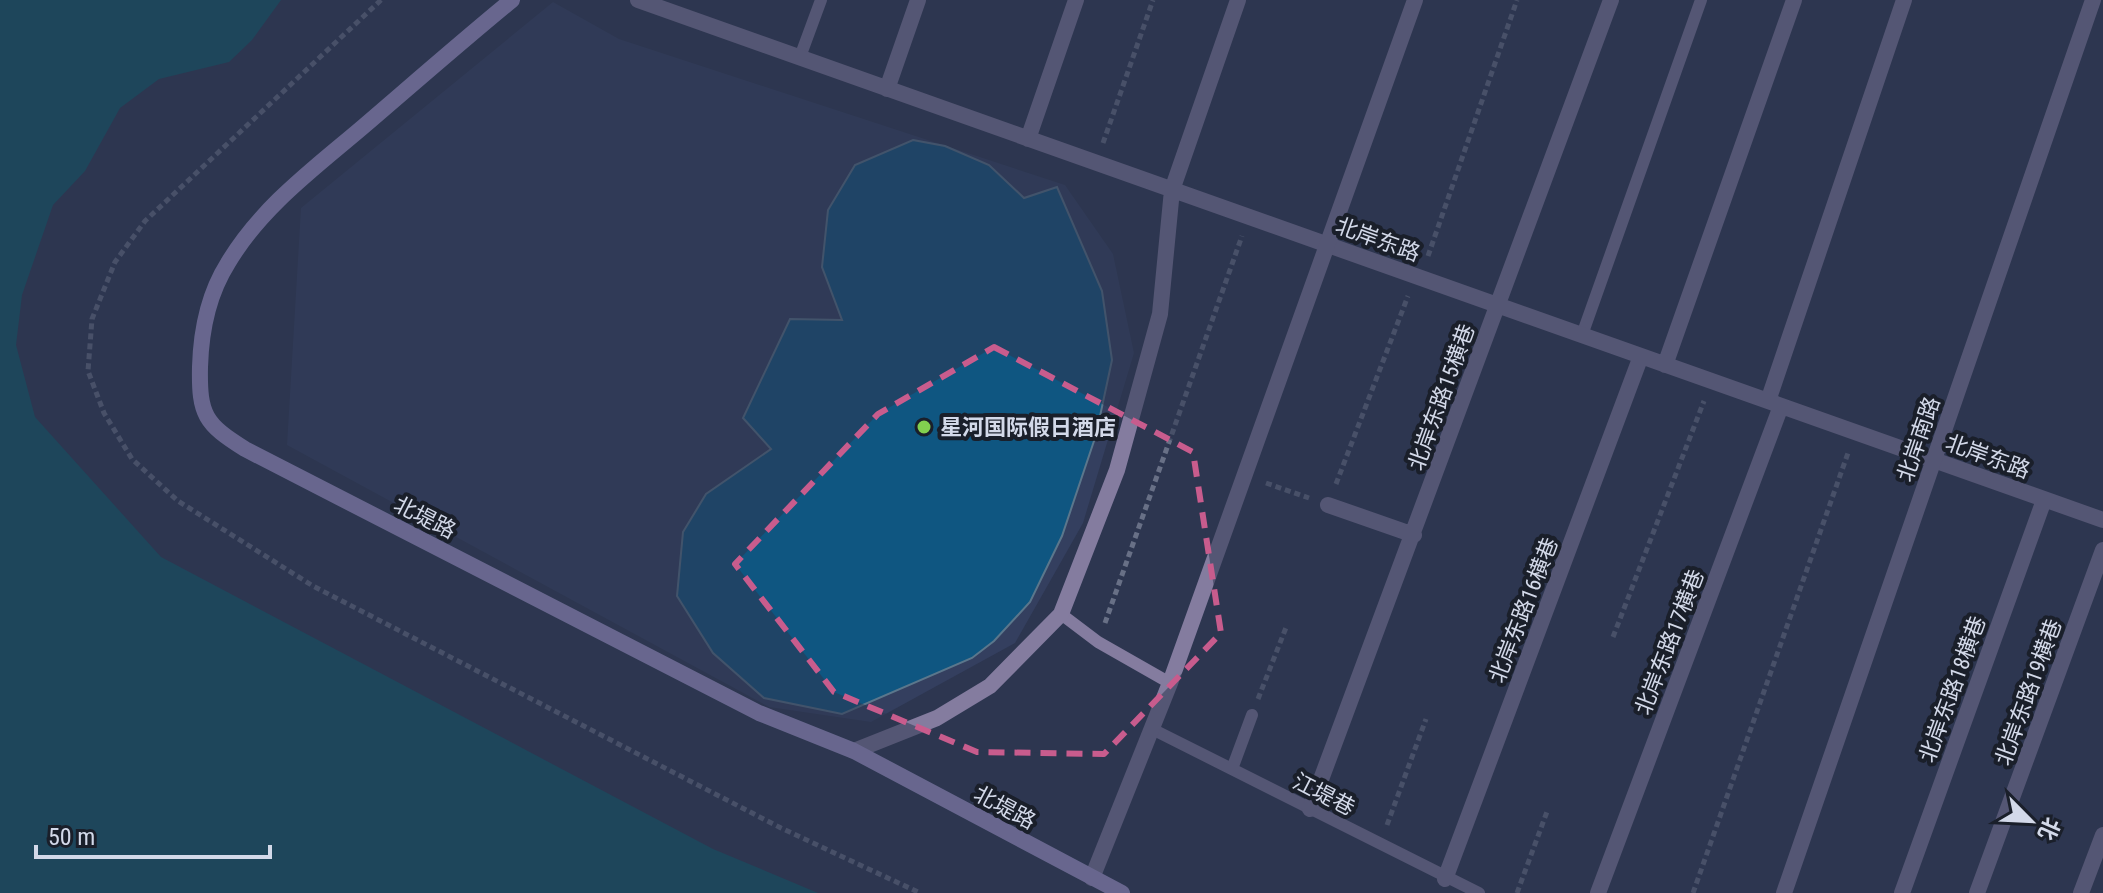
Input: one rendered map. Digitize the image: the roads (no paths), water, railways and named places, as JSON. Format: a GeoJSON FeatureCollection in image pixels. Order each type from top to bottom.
{"type":"FeatureCollection","features":[{"type":"Feature","properties":{"kind":"main road","name":"北堤路"},"geometry":{"type":"LineString","coordinates":[[512,0],[308,173],[247,234],[227,264],[210,300],[200,358],[204,417],[224,436],[301,478],[759,713],[854,751],[1122,893]]}},
{"type":"Feature","properties":{"kind":"street","name":"北岸东路"},"geometry":{"type":"LineString","coordinates":[[638,0],[2103,520]]}},
{"type":"Feature","properties":{"kind":"street"},"geometry":{"type":"LineString","coordinates":[[887,89],[918,0]]}},
{"type":"Feature","properties":{"kind":"street"},"geometry":{"type":"LineString","coordinates":[[1028,139],[1076,0]]}},
{"type":"Feature","properties":{"kind":"street"},"geometry":{"type":"LineString","coordinates":[[854,751],[937,718],[990,686],[1061,614],[1117,470],[1160,314],[1172,190],[1238,0]]}},
{"type":"Feature","properties":{"kind":"street"},"geometry":{"type":"LineString","coordinates":[[1092,878],[1170,683],[1415,0]]}},
{"type":"Feature","properties":{"kind":"street","name":"北岸东路15横巷"},"geometry":{"type":"LineString","coordinates":[[1310,809],[1611,0]]}},
{"type":"Feature","properties":{"kind":"street"},"geometry":{"type":"LineString","coordinates":[[1665,365],[1794,0]]}},
{"type":"Feature","properties":{"kind":"street","name":"北岸东路17横巷"},"geometry":{"type":"LineString","coordinates":[[1598,893],[1774,404],[1904,0]]}},
{"type":"Feature","properties":{"kind":"street","name":"北岸南路"},"geometry":{"type":"LineString","coordinates":[[1784,893],[2093,0]]}},
{"type":"Feature","properties":{"kind":"street","name":"北岸东路16横巷"},"geometry":{"type":"LineString","coordinates":[[1445,879],[1641,356]]}},
{"type":"Feature","properties":{"kind":"street","name":"北岸东路18横巷"},"geometry":{"type":"LineString","coordinates":[[1902,893],[2044,500]]}},
{"type":"Feature","properties":{"kind":"street"},"geometry":{"type":"LineString","coordinates":[[1328,505],[1414,535]]}},
{"type":"Feature","properties":{"kind":"street","name":"北岸东路19横巷"},"geometry":{"type":"LineString","coordinates":[[1977,893],[2103,550]]}},
{"type":"Feature","properties":{"kind":"street"},"geometry":{"type":"LineString","coordinates":[[2081,893],[2103,835]]}},
{"type":"Feature","properties":{"kind":"lane"},"geometry":{"type":"LineString","coordinates":[[800,57],[821,0]]}},
{"type":"Feature","properties":{"kind":"lane"},"geometry":{"type":"LineString","coordinates":[[1582,335],[1701,0]]}},
{"type":"Feature","properties":{"kind":"lane"},"geometry":{"type":"LineString","coordinates":[[1061,614],[1098,642],[1170,683]]}},
{"type":"Feature","properties":{"kind":"lane"},"geometry":{"type":"LineString","coordinates":[[1232,769],[1252,715]]}},
{"type":"Feature","properties":{"kind":"lane","name":"江堤巷"},"geometry":{"type":"LineString","coordinates":[[1152,729],[1445,879],[1479,893]]}},
{"type":"Feature","properties":{"kind":"place","name":"星河国际假日酒店"},"geometry":{"type":"Point","coordinates":[924,427]}}]}
